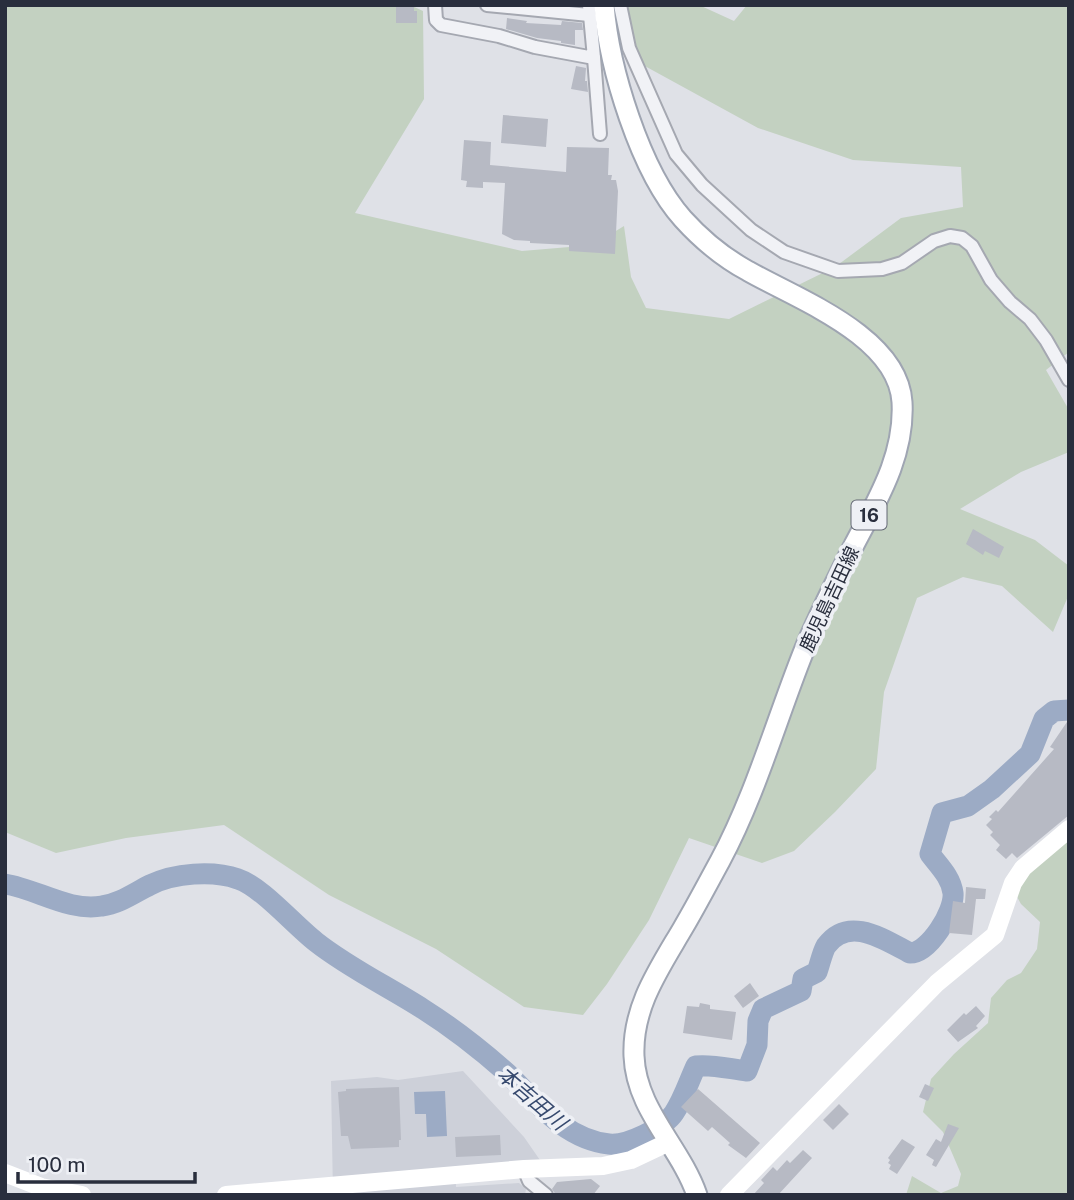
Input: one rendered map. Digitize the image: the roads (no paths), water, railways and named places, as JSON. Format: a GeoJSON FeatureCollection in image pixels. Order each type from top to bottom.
{"type":"FeatureCollection","features":[{"type":"Feature","properties":{"kind":"main road","name":"鹿児島吉田線"},"geometry":{"type":"LineString","coordinates":[[594,8],[636,132],[655,176],[681,217],[708,243],[746,270],[845,323],[862,336],[893,372],[902,395],[901,437],[885,485],[818,616],[728,844],[689,919],[652,981],[639,1011],[634,1061],[638,1081],[647,1106],[697,1195]]}},
{"type":"Feature","properties":{"kind":"street"},"geometry":{"type":"LineString","coordinates":[[435,5],[436,20],[442,25],[594,58]]}},
{"type":"Feature","properties":{"kind":"street"},"geometry":{"type":"LineString","coordinates":[[487,5],[594,8],[594,58],[600,134]]}},
{"type":"Feature","properties":{"kind":"street"},"geometry":{"type":"LineString","coordinates":[[620,5],[629,48],[676,154],[702,185],[751,230],[784,252],[838,271],[882,270],[902,263],[934,241],[950,236],[962,238],[972,246],[991,280],[1010,302],[1030,319],[1046,340],[1069,380]]}},
{"type":"Feature","properties":{"kind":"street"},"geometry":{"type":"LineString","coordinates":[[729,1195],[937,983],[995,935],[1013,883],[1023,869],[1069,829]]}},
{"type":"Feature","properties":{"kind":"street"},"geometry":{"type":"LineString","coordinates":[[226,1195],[524,1170],[617,1165],[665,1136]]}},
{"type":"Feature","properties":{"kind":"street"},"geometry":{"type":"LineString","coordinates":[[524,1170],[529,1181],[545,1195]]}},
{"type":"Feature","properties":{"kind":"street"},"geometry":{"type":"LineString","coordinates":[[5,1173],[41,1187],[82,1195]]}},
{"type":"Feature","properties":{"kind":"water"},"geometry":{"type":"Polygon","coordinates":[[[445,1091],[447,1136],[427,1137],[426,1114],[415,1114],[414,1092],[445,1091]]]}},
{"type":"Feature","properties":{"kind":"waterway","name":"本吉田川"},"geometry":{"type":"LineString","coordinates":[[5,884],[65,903],[90,907],[114,903],[150,885],[182,875],[217,874],[238,879],[257,890],[329,951],[445,1024],[507,1073],[565,1127],[593,1141],[616,1144],[644,1135],[669,1119],[696,1066],[747,1071],[757,1045],[758,1021],[763,1009],[801,991],[803,979],[817,972],[826,946],[835,937],[845,932],[868,933],[910,953],[925,946],[939,930],[953,901],[950,882],[930,854],[942,813],[968,806],[992,789],[1030,754],[1044,719],[1054,711],[1069,710]]}}]}
